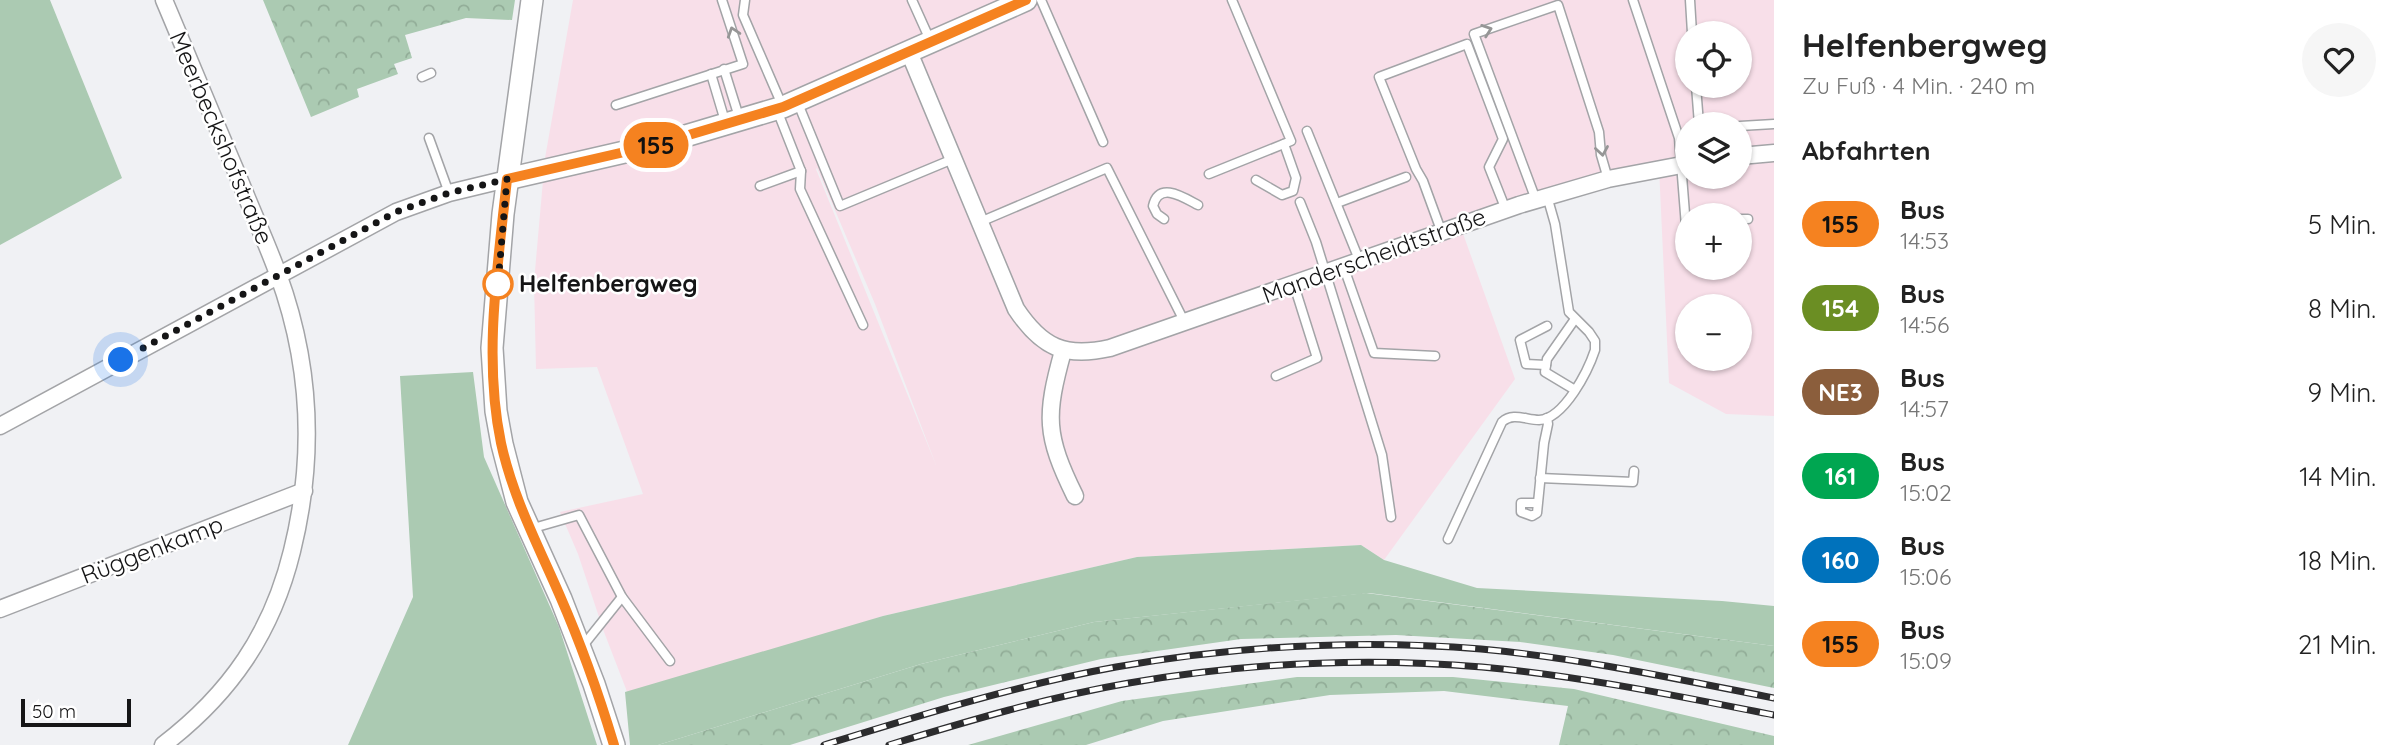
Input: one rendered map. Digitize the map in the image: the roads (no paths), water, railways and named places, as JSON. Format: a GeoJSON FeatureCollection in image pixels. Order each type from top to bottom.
{"type":"FeatureCollection","features":[{"type":"Feature","properties":{"kind":"main road"},"geometry":{"type":"LineString","coordinates":[[532,0],[507,179],[492,373],[502,444],[517,502],[561,599],[614,745]]}},
{"type":"Feature","properties":{"kind":"main road"},"geometry":{"type":"LineString","coordinates":[[507,179],[655,145],[786,106],[1026,0]]}},
{"type":"Feature","properties":{"kind":"street","name":"Meerbeckshofstraße"},"geometry":{"type":"LineString","coordinates":[[163,745],[190,725],[223,691],[271,618],[286,578],[304,491],[307,458],[306,396],[294,327],[279,275],[164,0]]}},
{"type":"Feature","properties":{"kind":"street"},"geometry":{"type":"LineString","coordinates":[[909,52],[1016,309],[1036,334],[1063,351],[1049,410],[1057,460],[1075,496]]}},
{"type":"Feature","properties":{"kind":"street"},"geometry":{"type":"LineString","coordinates":[[1752,155],[1774,153]]}},
{"type":"Feature","properties":{"kind":"street","name":"Manderscheidtstraße"},"geometry":{"type":"LineString","coordinates":[[1063,351],[1078,353],[1110,348],[1542,198],[1608,179],[1675,166]]}},
{"type":"Feature","properties":{"kind":"street"},"geometry":{"type":"LineString","coordinates":[[0,426],[396,212],[449,193],[507,179]]}},
{"type":"Feature","properties":{"kind":"street","name":"Rüggenkamp"},"geometry":{"type":"LineString","coordinates":[[0,609],[304,491]]}},
{"type":"Feature","properties":{"kind":"lane"},"geometry":{"type":"LineString","coordinates":[[615,105],[713,70],[743,64],[723,0]]}},
{"type":"Feature","properties":{"kind":"lane"},"geometry":{"type":"LineString","coordinates":[[745,0],[743,16],[786,106],[840,206],[953,159]]}},
{"type":"Feature","properties":{"kind":"lane"},"geometry":{"type":"LineString","coordinates":[[912,0],[931,42]]}},
{"type":"Feature","properties":{"kind":"lane"},"geometry":{"type":"LineString","coordinates":[[1041,0],[1103,142]]}},
{"type":"Feature","properties":{"kind":"lane"},"geometry":{"type":"LineString","coordinates":[[1209,174],[1291,141],[1232,0]]}},
{"type":"Feature","properties":{"kind":"lane"},"geometry":{"type":"LineString","coordinates":[[1633,0],[1675,126]]}},
{"type":"Feature","properties":{"kind":"lane"},"geometry":{"type":"LineString","coordinates":[[1690,0],[1691,21]]}},
{"type":"Feature","properties":{"kind":"lane"},"geometry":{"type":"LineString","coordinates":[[1448,539],[1504,420],[1513,417],[1536,420],[1547,418],[1559,409],[1575,390],[1590,364],[1595,347],[1589,332],[1569,312],[1555,224],[1474,34],[1558,5],[1600,132],[1601,155],[1608,179]]}},
{"type":"Feature","properties":{"kind":"lane"},"geometry":{"type":"LineString","coordinates":[[1441,233],[1423,181],[1379,77],[1467,44],[1503,139],[1489,167],[1506,210]]}},
{"type":"Feature","properties":{"kind":"lane"},"geometry":{"type":"LineString","coordinates":[[713,70],[733,122]]}},
{"type":"Feature","properties":{"kind":"lane"},"geometry":{"type":"LineString","coordinates":[[713,70],[733,122]]}},
{"type":"Feature","properties":{"kind":"lane"},"geometry":{"type":"LineString","coordinates":[[786,106],[801,171],[800,190],[863,326]]}},
{"type":"Feature","properties":{"kind":"lane"},"geometry":{"type":"LineString","coordinates":[[1752,125],[1774,124]]}},
{"type":"Feature","properties":{"kind":"lane"},"geometry":{"type":"LineString","coordinates":[[1307,131],[1360,262]]}},
{"type":"Feature","properties":{"kind":"lane"},"geometry":{"type":"LineString","coordinates":[[429,138],[449,193]]}},
{"type":"Feature","properties":{"kind":"lane"},"geometry":{"type":"LineString","coordinates":[[1255,180],[1286,195],[1295,187],[1296,178],[1284,144]]}},
{"type":"Feature","properties":{"kind":"lane"},"geometry":{"type":"LineString","coordinates":[[980,222],[1107,168],[1185,323]]}},
{"type":"Feature","properties":{"kind":"lane"},"geometry":{"type":"LineString","coordinates":[[761,186],[801,171]]}},
{"type":"Feature","properties":{"kind":"lane"},"geometry":{"type":"LineString","coordinates":[[1337,203],[1406,177]]}},
{"type":"Feature","properties":{"kind":"lane"},"geometry":{"type":"LineString","coordinates":[[1164,219],[1154,210],[1156,196],[1168,192],[1178,194],[1198,205]]}},
{"type":"Feature","properties":{"kind":"lane"},"geometry":{"type":"LineString","coordinates":[[1300,202],[1382,455],[1391,517]]}},
{"type":"Feature","properties":{"kind":"lane"},"geometry":{"type":"LineString","coordinates":[[1344,268],[1374,353],[1435,356]]}},
{"type":"Feature","properties":{"kind":"lane"},"geometry":{"type":"LineString","coordinates":[[1276,376],[1317,358],[1294,285]]}},
{"type":"Feature","properties":{"kind":"lane"},"geometry":{"type":"LineString","coordinates":[[1575,390],[1545,372],[1546,359],[1576,319]]}},
{"type":"Feature","properties":{"kind":"lane"},"geometry":{"type":"LineString","coordinates":[[1546,365],[1526,364],[1520,340],[1547,326]]}},
{"type":"Feature","properties":{"kind":"lane"},"geometry":{"type":"LineString","coordinates":[[1538,503],[1547,418]]}},
{"type":"Feature","properties":{"kind":"lane"},"geometry":{"type":"LineString","coordinates":[[1540,478],[1633,482],[1634,471]]}},
{"type":"Feature","properties":{"kind":"lane"},"geometry":{"type":"LineString","coordinates":[[529,529],[579,515],[622,597],[670,661]]}},
{"type":"Feature","properties":{"kind":"lane"},"geometry":{"type":"LineString","coordinates":[[580,649],[622,597]]}},
{"type":"Feature","properties":{"kind":"railway"},"geometry":{"type":"LineString","coordinates":[[824,745],[969,702],[1079,674],[1207,654],[1298,646],[1435,646],[1518,653],[1628,670],[1774,698]]}},
{"type":"Feature","properties":{"kind":"railway"},"geometry":{"type":"LineString","coordinates":[[889,745],[1008,710],[1129,683],[1217,671],[1349,662],[1438,664],[1519,671],[1629,687],[1774,715]]}},
{"type":"Feature","properties":{"kind":"place","name":"Helfenbergweg"},"geometry":{"type":"Point","coordinates":[498,284]}}]}
